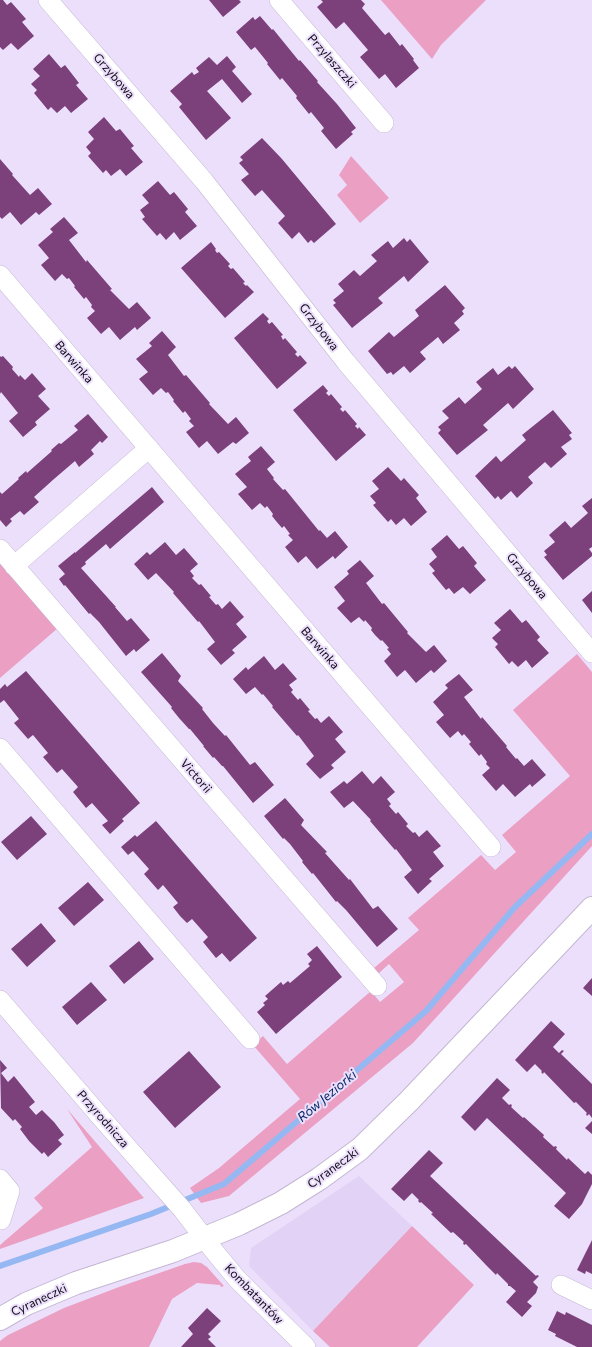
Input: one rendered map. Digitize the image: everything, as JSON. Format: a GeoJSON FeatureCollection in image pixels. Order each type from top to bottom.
{"type":"FeatureCollection","features":[{"type":"Feature","properties":{"kind":"street","name":"Grzybowa"},"geometry":{"type":"LineString","coordinates":[[48,0],[204,181],[346,362],[592,653]]}},
{"type":"Feature","properties":{"kind":"street","name":"Przylaszczki"},"geometry":{"type":"LineString","coordinates":[[279,0],[384,123]]}},
{"type":"Feature","properties":{"kind":"street","name":"Barwinka"},"geometry":{"type":"LineString","coordinates":[[0,275],[491,847]]}},
{"type":"Feature","properties":{"kind":"street"},"geometry":{"type":"LineString","coordinates":[[14,566],[149,448]]}},
{"type":"Feature","properties":{"kind":"street","name":"Victorii"},"geometry":{"type":"LineString","coordinates":[[0,549],[377,986]]}},
{"type":"Feature","properties":{"kind":"street"},"geometry":{"type":"LineString","coordinates":[[0,748],[250,1039]]}},
{"type":"Feature","properties":{"kind":"street","name":"Cyraneczki"},"geometry":{"type":"LineString","coordinates":[[0,1319],[26,1304],[76,1283],[110,1273],[204,1239],[239,1224],[281,1203],[319,1179],[360,1149],[409,1101],[592,908]]}},
{"type":"Feature","properties":{"kind":"street","name":"Przyrodnicza"},"geometry":{"type":"LineString","coordinates":[[0,1000],[166,1190],[204,1239]]}},
{"type":"Feature","properties":{"kind":"street"},"geometry":{"type":"LineString","coordinates":[[0,1179],[10,1191],[1,1220]]}},
{"type":"Feature","properties":{"kind":"street","name":"Kombatantów"},"geometry":{"type":"LineString","coordinates":[[204,1239],[237,1279],[306,1347]]}},
{"type":"Feature","properties":{"kind":"street"},"geometry":{"type":"LineString","coordinates":[[561,1285],[592,1300]]}},
{"type":"Feature","properties":{"kind":"shaded area"},"geometry":{"type":"Polygon","coordinates":[[[381,0],[486,0],[441,45],[432,59],[381,0]]]}},
{"type":"Feature","properties":{"kind":"shaded area"},"geometry":{"type":"Polygon","coordinates":[[[351,156],[389,198],[360,223],[337,195],[347,185],[339,175],[351,156]]]}},
{"type":"Feature","properties":{"kind":"shaded area"},"geometry":{"type":"Polygon","coordinates":[[[0,560],[58,628],[0,678],[0,560]]]}},
{"type":"Feature","properties":{"kind":"shaded area"},"geometry":{"type":"Polygon","coordinates":[[[577,654],[592,672],[592,846],[413,1043],[229,1196],[201,1203],[190,1188],[219,1168],[300,1099],[253,1045],[263,1036],[287,1064],[371,991],[380,1002],[404,982],[389,964],[378,974],[374,968],[419,930],[408,918],[481,855],[495,870],[516,852],[502,835],[570,776],[513,710],[577,654]]]}},
{"type":"Feature","properties":{"kind":"shaded area"},"geometry":{"type":"Polygon","coordinates":[[[67,1109],[144,1198],[0,1249],[0,1245],[43,1208],[34,1198],[92,1147],[67,1109]]]}},
{"type":"Feature","properties":{"kind":"shaded area"},"geometry":{"type":"Polygon","coordinates":[[[359,1176],[412,1226],[313,1331],[249,1266],[251,1248],[359,1176]]]}},
{"type":"Feature","properties":{"kind":"shaded area"},"geometry":{"type":"Polygon","coordinates":[[[412,1226],[474,1285],[417,1347],[330,1347],[313,1331],[412,1226]]]}},
{"type":"Feature","properties":{"kind":"shaded area"},"geometry":{"type":"Polygon","coordinates":[[[194,1262],[201,1263],[207,1267],[224,1286],[221,1287],[220,1285],[197,1283],[172,1299],[149,1347],[0,1347],[0,1341],[8,1335],[64,1308],[119,1287],[194,1262]]]}},
{"type":"Feature","properties":{"kind":"building"},"geometry":{"type":"Polygon","coordinates":[[[0,0],[3,0],[7,5],[11,2],[26,19],[22,22],[34,36],[18,50],[11,43],[3,50],[0,47],[0,0]]]}},
{"type":"Feature","properties":{"kind":"building"},"geometry":{"type":"Polygon","coordinates":[[[209,0],[239,0],[241,2],[223,17],[209,0]]]}},
{"type":"Feature","properties":{"kind":"building"},"geometry":{"type":"Polygon","coordinates":[[[321,0],[361,0],[365,4],[362,8],[373,21],[385,35],[389,32],[400,46],[402,44],[419,68],[396,88],[385,74],[379,79],[360,57],[368,50],[344,22],[336,29],[317,7],[323,2],[321,0]]]}},
{"type":"Feature","properties":{"kind":"building"},"geometry":{"type":"Polygon","coordinates":[[[260,16],[318,81],[317,82],[356,128],[351,132],[353,134],[336,149],[321,131],[324,128],[311,112],[309,114],[296,98],[297,96],[282,78],[280,80],[255,47],[251,50],[236,32],[253,17],[255,20],[260,16]]]}},
{"type":"Feature","properties":{"kind":"building"},"geometry":{"type":"Polygon","coordinates":[[[49,54],[61,68],[65,65],[79,83],[76,85],[88,99],[71,113],[65,106],[57,113],[51,107],[48,110],[34,93],[37,90],[31,84],[40,76],[33,69],[49,54]]]}},
{"type":"Feature","properties":{"kind":"building"},"geometry":{"type":"Polygon","coordinates":[[[227,56],[236,67],[232,71],[252,94],[242,103],[222,79],[207,91],[231,118],[206,140],[179,107],[182,104],[170,91],[192,72],[194,75],[199,72],[196,68],[209,57],[217,65],[227,56]]]}},
{"type":"Feature","properties":{"kind":"building"},"geometry":{"type":"Polygon","coordinates":[[[104,117],[116,131],[120,129],[134,146],[131,148],[143,162],[126,176],[120,169],[111,176],[106,170],[103,173],[88,156],[91,153],[86,147],[94,139],[88,132],[104,117]]]}},
{"type":"Feature","properties":{"kind":"building"},"geometry":{"type":"Polygon","coordinates":[[[262,138],[282,159],[336,224],[314,243],[311,240],[308,243],[299,232],[292,239],[278,223],[285,216],[262,190],[255,196],[241,180],[249,174],[239,163],[243,160],[240,157],[262,138]]]}},
{"type":"Feature","properties":{"kind":"building"},"geometry":{"type":"Polygon","coordinates":[[[0,159],[30,195],[38,188],[52,204],[39,215],[36,212],[21,225],[10,212],[2,219],[0,217],[0,159]]]}},
{"type":"Feature","properties":{"kind":"building"},"geometry":{"type":"Polygon","coordinates":[[[158,181],[170,195],[174,192],[188,209],[185,212],[197,226],[180,240],[174,232],[166,240],[160,233],[157,236],[142,219],[145,217],[140,210],[149,203],[142,195],[158,181]]]}},
{"type":"Feature","properties":{"kind":"building"},"geometry":{"type":"Polygon","coordinates":[[[64,217],[78,233],[69,240],[86,262],[87,260],[112,289],[110,290],[129,309],[137,302],[151,318],[137,330],[135,327],[120,340],[109,327],[101,334],[87,318],[95,311],[91,307],[92,305],[86,297],[84,299],[74,287],[75,286],[69,278],[67,279],[62,274],[55,281],[41,265],[49,258],[38,245],[53,232],[50,229],[64,217]]]}},
{"type":"Feature","properties":{"kind":"building"},"geometry":{"type":"Polygon","coordinates":[[[404,238],[407,242],[410,239],[429,262],[408,282],[404,276],[378,298],[383,303],[352,328],[333,305],[336,303],[333,300],[344,291],[338,284],[354,270],[360,276],[377,261],[371,255],[388,241],[393,248],[404,238]]]}},
{"type":"Feature","properties":{"kind":"building"},"geometry":{"type":"Polygon","coordinates":[[[211,242],[217,253],[219,252],[230,264],[228,266],[231,269],[233,268],[245,282],[243,283],[254,292],[225,318],[181,268],[211,242]]]}},
{"type":"Feature","properties":{"kind":"building"},"geometry":{"type":"Polygon","coordinates":[[[445,285],[465,308],[462,311],[464,314],[454,323],[460,330],[443,344],[438,337],[420,352],[426,359],[410,373],[404,366],[393,375],[391,372],[387,374],[368,351],[389,332],[394,337],[419,316],[415,310],[445,285]]]}},
{"type":"Feature","properties":{"kind":"building"},"geometry":{"type":"Polygon","coordinates":[[[263,313],[269,319],[267,321],[269,324],[272,322],[283,335],[281,336],[283,340],[285,338],[297,352],[295,354],[298,357],[300,355],[307,363],[277,389],[234,338],[263,313]]]}},
{"type":"Feature","properties":{"kind":"building"},"geometry":{"type":"Polygon","coordinates":[[[162,331],[176,347],[168,355],[184,376],[186,375],[210,403],[209,404],[228,424],[236,417],[249,433],[236,444],[233,442],[218,454],[207,441],[199,448],[186,432],[194,426],[189,421],[191,419],[185,411],[183,413],[168,392],[166,393],[161,388],[153,395],[139,379],[148,372],[136,359],[152,346],[149,343],[162,331]]]}},
{"type":"Feature","properties":{"kind":"building"},"geometry":{"type":"Polygon","coordinates":[[[0,356],[3,356],[13,367],[12,369],[19,377],[20,375],[25,380],[32,373],[46,389],[38,396],[50,409],[35,422],[37,425],[23,437],[9,421],[18,413],[1,392],[0,394],[0,356]]]}},
{"type":"Feature","properties":{"kind":"building"},"geometry":{"type":"Polygon","coordinates":[[[509,366],[512,369],[515,366],[534,389],[513,409],[508,403],[483,425],[488,430],[457,455],[438,433],[441,430],[438,427],[449,418],[442,411],[459,397],[465,404],[482,389],[476,382],[493,368],[498,375],[509,366]]]}},
{"type":"Feature","properties":{"kind":"building"},"geometry":{"type":"Polygon","coordinates":[[[323,385],[328,391],[326,393],[329,396],[331,394],[342,407],[340,409],[343,412],[345,410],[357,424],[355,426],[358,429],[359,427],[366,435],[336,461],[293,410],[323,385]]]}},
{"type":"Feature","properties":{"kind":"building"},"geometry":{"type":"Polygon","coordinates":[[[553,410],[572,433],[569,435],[572,439],[561,447],[567,454],[551,468],[545,462],[528,477],[533,483],[517,498],[511,491],[501,500],[498,496],[495,499],[475,476],[496,456],[501,462],[526,440],[522,435],[553,410]]]}},
{"type":"Feature","properties":{"kind":"building"},"geometry":{"type":"Polygon","coordinates":[[[88,414],[108,437],[102,443],[100,441],[91,450],[94,454],[79,467],[75,461],[54,479],[34,497],[39,502],[24,515],[20,511],[10,519],[12,521],[6,527],[0,520],[0,492],[2,494],[26,471],[27,473],[52,451],[51,450],[59,443],[61,444],[78,430],[74,426],[88,414]]]}},
{"type":"Feature","properties":{"kind":"building"},"geometry":{"type":"Polygon","coordinates":[[[261,446],[275,462],[267,469],[274,478],[273,479],[283,490],[285,489],[319,531],[320,530],[327,538],[335,531],[348,547],[335,559],[333,556],[317,569],[306,556],[298,563],[285,547],[293,540],[288,535],[290,534],[284,526],[282,528],[272,516],[273,514],[267,506],[265,508],[260,503],[252,510],[238,494],[247,487],[235,474],[251,461],[248,457],[261,446]]]}},
{"type":"Feature","properties":{"kind":"building"},"geometry":{"type":"Polygon","coordinates":[[[388,467],[401,481],[404,478],[419,495],[416,498],[427,512],[411,526],[404,518],[396,525],[391,519],[388,522],[373,505],[376,503],[370,496],[379,489],[372,481],[388,467]]]}},
{"type":"Feature","properties":{"kind":"building"},"geometry":{"type":"Polygon","coordinates":[[[152,487],[164,502],[110,549],[106,544],[85,562],[86,564],[81,568],[127,621],[131,618],[150,640],[136,652],[134,649],[126,656],[99,622],[90,613],[89,614],[65,585],[64,586],[59,579],[65,574],[58,566],[152,487]]]}},
{"type":"Feature","properties":{"kind":"building"},"geometry":{"type":"Polygon","coordinates":[[[592,498],[592,547],[589,549],[592,556],[563,580],[544,557],[547,555],[544,551],[555,542],[549,535],[565,521],[571,528],[588,513],[582,506],[592,498]]]}},
{"type":"Feature","properties":{"kind":"building"},"geometry":{"type":"Polygon","coordinates":[[[447,535],[459,549],[463,546],[477,563],[474,566],[486,580],[470,594],[463,587],[454,594],[449,588],[446,590],[432,573],[435,571],[429,564],[437,557],[431,549],[447,535]]]}},
{"type":"Feature","properties":{"kind":"building"},"geometry":{"type":"Polygon","coordinates":[[[165,542],[176,555],[184,548],[198,564],[190,571],[194,576],[192,578],[199,585],[201,584],[216,605],[218,604],[222,609],[230,601],[244,617],[236,624],[247,637],[232,650],[235,653],[221,665],[207,649],[215,642],[199,621],[198,622],[173,593],[174,592],[156,573],[148,580],[134,564],[147,552],[150,555],[165,542]]]}},
{"type":"Feature","properties":{"kind":"building"},"geometry":{"type":"Polygon","coordinates":[[[360,560],[374,576],[366,583],[382,604],[384,603],[408,632],[407,633],[426,652],[434,645],[447,661],[434,673],[431,670],[416,683],[405,670],[397,677],[384,661],[391,654],[387,649],[389,648],[375,635],[371,630],[372,628],[365,620],[364,622],[359,617],[351,623],[337,608],[345,601],[334,587],[349,574],[347,571],[360,560]]]}},
{"type":"Feature","properties":{"kind":"building"},"geometry":{"type":"Polygon","coordinates":[[[592,591],[592,613],[582,600],[592,591]]]}},
{"type":"Feature","properties":{"kind":"building"},"geometry":{"type":"Polygon","coordinates":[[[510,609],[522,623],[526,620],[540,637],[537,640],[549,653],[532,668],[526,660],[518,667],[512,661],[509,664],[495,647],[498,644],[492,638],[501,630],[494,623],[510,609]]]}},
{"type":"Feature","properties":{"kind":"building"},"geometry":{"type":"Polygon","coordinates":[[[162,653],[181,676],[178,681],[203,708],[202,709],[213,723],[225,736],[226,735],[250,765],[255,762],[274,785],[253,803],[223,766],[214,757],[213,758],[190,729],[179,718],[171,708],[172,707],[141,672],[162,653]]]}},
{"type":"Feature","properties":{"kind":"building"},"geometry":{"type":"Polygon","coordinates":[[[264,656],[275,670],[283,663],[297,679],[289,685],[293,690],[291,692],[298,700],[300,698],[315,719],[317,718],[321,723],[329,716],[343,732],[335,739],[346,752],[331,765],[334,768],[320,779],[306,764],[314,756],[298,735],[297,736],[272,707],[273,706],[263,694],[262,695],[255,687],[246,694],[233,679],[246,667],[248,670],[264,656]]]}},
{"type":"Feature","properties":{"kind":"building"},"geometry":{"type":"Polygon","coordinates":[[[26,671],[140,803],[122,819],[124,821],[110,834],[102,825],[108,821],[92,803],[86,808],[73,792],[78,787],[62,769],[57,773],[43,757],[48,753],[33,735],[28,739],[14,723],[19,719],[4,700],[0,703],[0,689],[5,684],[7,687],[26,671]]]}},
{"type":"Feature","properties":{"kind":"building"},"geometry":{"type":"Polygon","coordinates":[[[459,674],[473,690],[464,697],[481,719],[482,717],[516,759],[517,758],[524,766],[532,759],[546,775],[532,787],[530,784],[515,797],[503,784],[496,791],[482,775],[490,768],[486,764],[487,762],[481,754],[479,756],[469,744],[471,742],[464,734],[462,736],[458,731],[450,738],[436,722],[444,715],[433,702],[448,688],[445,685],[459,674]]]}},
{"type":"Feature","properties":{"kind":"building"},"geometry":{"type":"Polygon","coordinates":[[[362,771],[373,784],[381,776],[395,792],[387,799],[391,804],[389,806],[396,814],[398,812],[408,824],[406,826],[413,833],[415,832],[419,837],[427,830],[441,846],[433,852],[444,866],[429,879],[432,881],[418,894],[404,877],[412,870],[396,849],[395,850],[370,821],[371,820],[353,801],[344,808],[330,792],[344,781],[347,784],[362,771]]]}},
{"type":"Feature","properties":{"kind":"building"},"geometry":{"type":"Polygon","coordinates":[[[285,798],[304,820],[301,825],[327,852],[325,853],[349,880],[350,879],[373,909],[378,906],[398,929],[377,947],[346,910],[337,901],[336,902],[313,873],[312,874],[302,862],[303,861],[290,844],[284,838],[283,839],[264,816],[285,798]]]}},
{"type":"Feature","properties":{"kind":"building"},"geometry":{"type":"Polygon","coordinates":[[[31,816],[47,834],[17,860],[1,842],[31,816]]]}},
{"type":"Feature","properties":{"kind":"building"},"geometry":{"type":"Polygon","coordinates":[[[156,821],[257,938],[230,962],[222,953],[216,958],[203,942],[208,937],[192,919],[187,923],[180,916],[173,907],[178,903],[163,885],[158,890],[144,874],[149,869],[133,851],[128,855],[121,847],[135,835],[137,837],[156,821]]]}},
{"type":"Feature","properties":{"kind":"building"},"geometry":{"type":"Polygon","coordinates":[[[88,882],[104,900],[74,926],[58,908],[88,882]]]}},
{"type":"Feature","properties":{"kind":"building"},"geometry":{"type":"Polygon","coordinates":[[[41,923],[56,941],[27,967],[11,949],[41,923]]]}},
{"type":"Feature","properties":{"kind":"building"},"geometry":{"type":"Polygon","coordinates":[[[139,941],[154,959],[124,984],[109,966],[139,941]]]}},
{"type":"Feature","properties":{"kind":"building"},"geometry":{"type":"Polygon","coordinates":[[[317,946],[342,977],[276,1034],[257,1012],[265,1005],[263,1003],[268,999],[265,996],[281,982],[283,985],[288,981],[290,983],[310,966],[308,964],[312,960],[307,954],[317,946]]]}},
{"type":"Feature","properties":{"kind":"building"},"geometry":{"type":"Polygon","coordinates":[[[592,978],[592,996],[583,988],[592,978]]]}},
{"type":"Feature","properties":{"kind":"building"},"geometry":{"type":"Polygon","coordinates":[[[91,982],[107,1000],[77,1025],[62,1007],[91,982]]]}},
{"type":"Feature","properties":{"kind":"building"},"geometry":{"type":"Polygon","coordinates":[[[551,1021],[565,1034],[553,1047],[559,1053],[562,1050],[564,1051],[561,1054],[592,1084],[592,1118],[589,1114],[587,1116],[587,1113],[576,1102],[574,1103],[544,1072],[543,1074],[541,1072],[542,1071],[535,1064],[527,1072],[515,1060],[551,1021]]]}},
{"type":"Feature","properties":{"kind":"building"},"geometry":{"type":"Polygon","coordinates":[[[189,1051],[221,1087],[175,1128],[143,1092],[189,1051]]]}},
{"type":"Feature","properties":{"kind":"building"},"geometry":{"type":"Polygon","coordinates":[[[0,1060],[7,1068],[1,1073],[8,1082],[14,1076],[35,1102],[29,1107],[36,1115],[42,1110],[64,1135],[58,1140],[62,1144],[48,1157],[44,1152],[42,1154],[29,1141],[20,1129],[22,1127],[15,1119],[13,1121],[1,1108],[0,1060]]]}},
{"type":"Feature","properties":{"kind":"building"},"geometry":{"type":"Polygon","coordinates":[[[497,1078],[510,1090],[502,1098],[509,1105],[511,1104],[511,1107],[544,1135],[543,1137],[554,1147],[557,1147],[556,1149],[567,1160],[568,1158],[585,1174],[588,1171],[592,1175],[592,1184],[582,1204],[569,1219],[554,1206],[566,1193],[487,1118],[475,1131],[461,1117],[497,1078]]]}},
{"type":"Feature","properties":{"kind":"building"},"geometry":{"type":"Polygon","coordinates":[[[592,1121],[592,1134],[585,1128],[592,1121]]]}},
{"type":"Feature","properties":{"kind":"building"},"geometry":{"type":"Polygon","coordinates":[[[429,1150],[443,1163],[430,1176],[536,1276],[539,1276],[533,1282],[538,1287],[536,1293],[527,1302],[532,1306],[522,1317],[506,1302],[516,1291],[508,1286],[508,1284],[497,1273],[496,1275],[466,1244],[464,1245],[464,1242],[453,1232],[451,1233],[431,1214],[433,1213],[418,1201],[419,1200],[412,1193],[404,1201],[391,1189],[429,1150]]]}},
{"type":"Feature","properties":{"kind":"building"},"geometry":{"type":"Polygon","coordinates":[[[592,1240],[592,1274],[586,1271],[585,1274],[577,1270],[592,1240]]]}},
{"type":"Feature","properties":{"kind":"building"},"geometry":{"type":"Polygon","coordinates":[[[207,1308],[221,1321],[208,1334],[211,1337],[208,1339],[216,1347],[181,1347],[193,1334],[188,1328],[207,1308]]]}},
{"type":"Feature","properties":{"kind":"building"},"geometry":{"type":"Polygon","coordinates":[[[557,1311],[565,1315],[566,1312],[592,1325],[592,1347],[577,1347],[555,1336],[556,1334],[548,1330],[557,1311]]]}},
{"type":"Feature","properties":{"kind":"waterway","name":"Rów Jeziorki"},"geometry":{"type":"LineString","coordinates":[[0,1266],[151,1214],[224,1184],[426,1011],[515,907],[592,834]]}}]}
